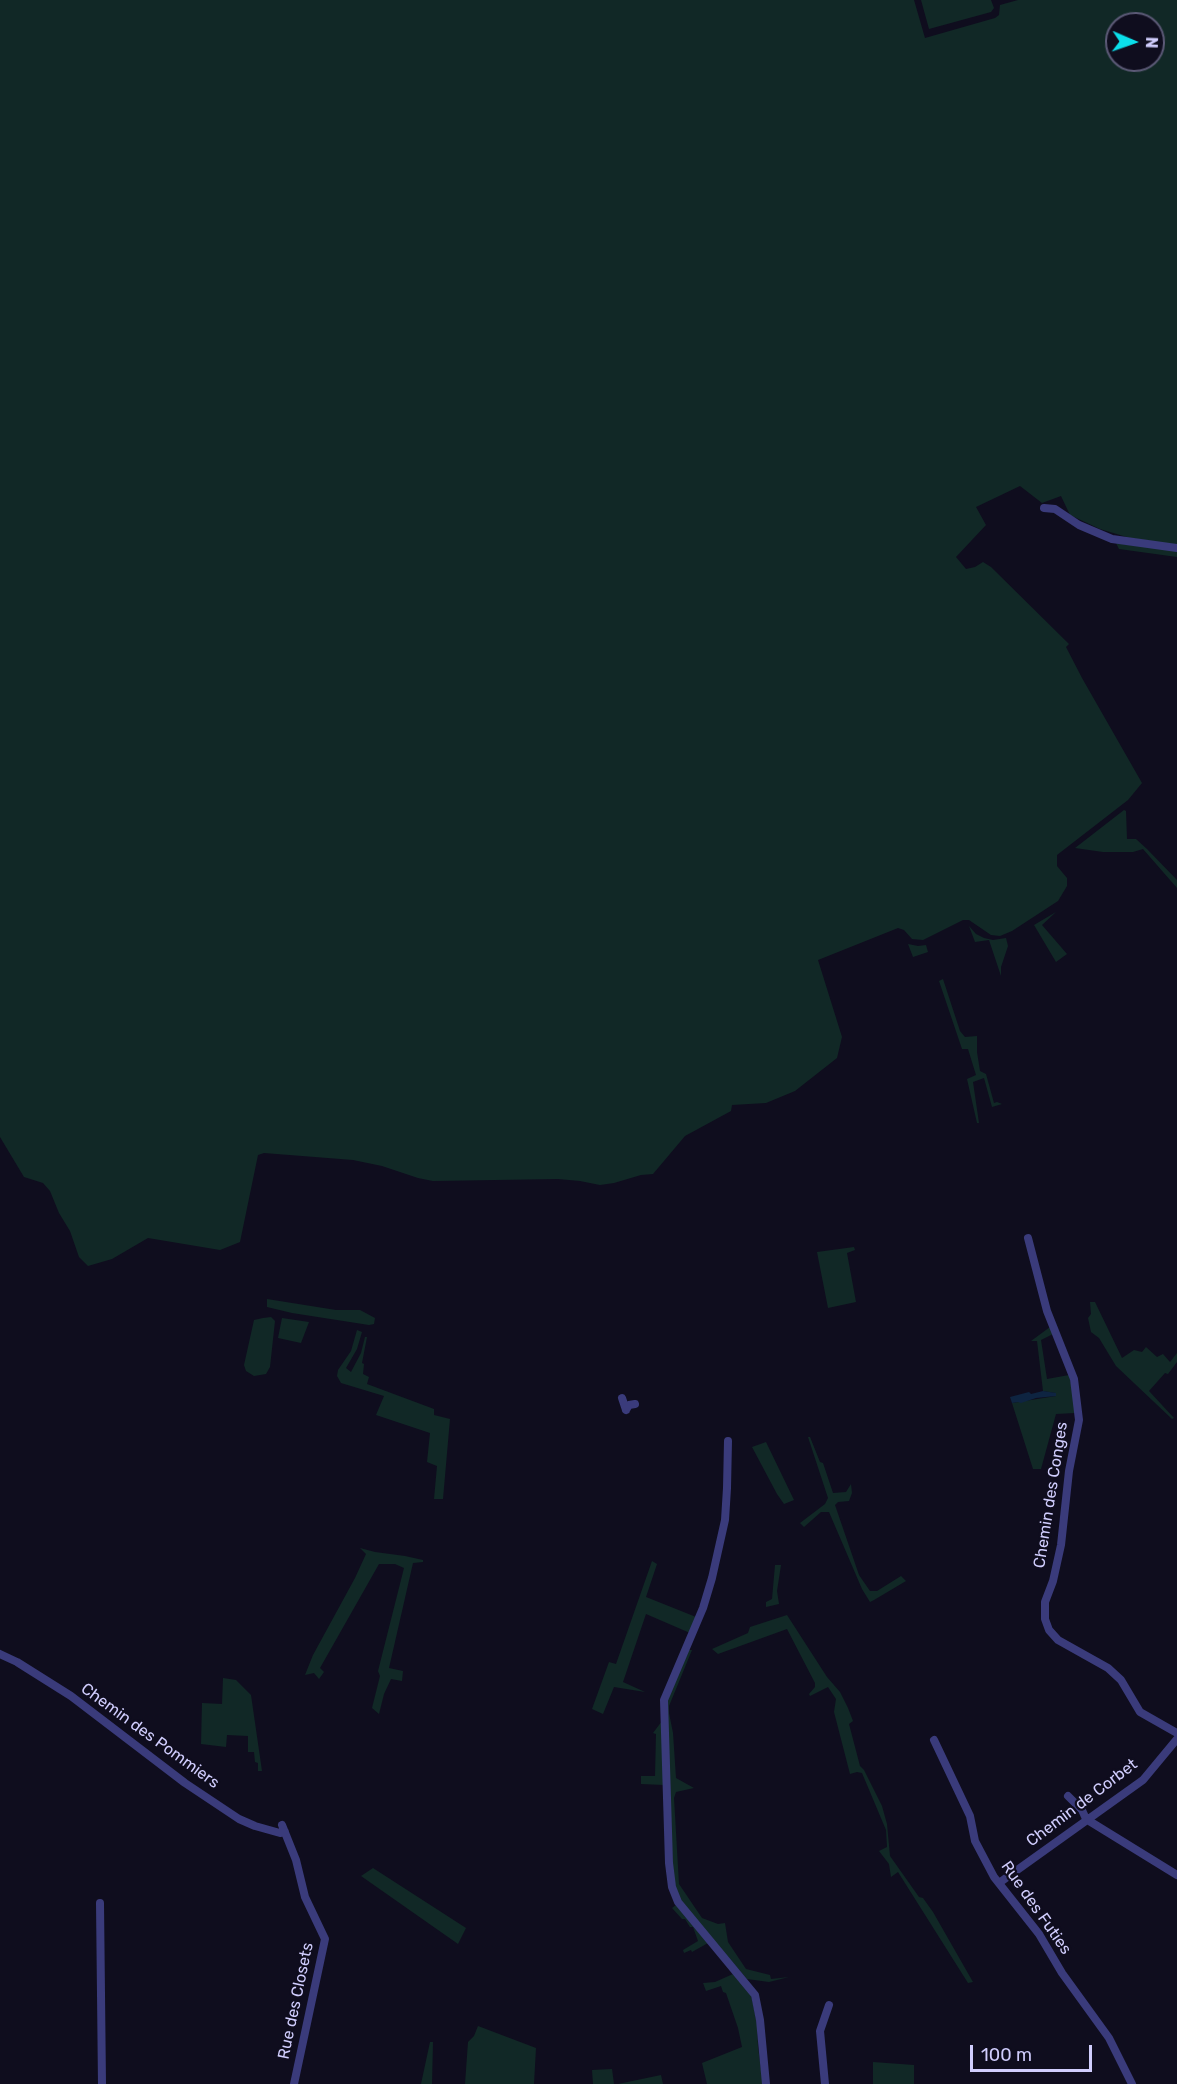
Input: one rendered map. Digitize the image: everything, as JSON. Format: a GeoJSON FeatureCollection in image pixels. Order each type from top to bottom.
{"type":"FeatureCollection","features":[{"type":"Feature","properties":{"kind":"street"},"geometry":{"type":"LineString","coordinates":[[1044,508],[1055,508],[1079,525],[1113,539],[1177,548]]}},
{"type":"Feature","properties":{"kind":"street","name":"Chemin des Conges"},"geometry":{"type":"LineString","coordinates":[[1028,1238],[1047,1311],[1074,1379],[1079,1420],[1069,1472],[1061,1545],[1045,1602],[1045,1619],[1049,1630],[1058,1640],[1101,1664],[1121,1680],[1140,1712],[1177,1733]]}},
{"type":"Feature","properties":{"kind":"street"},"geometry":{"type":"LineString","coordinates":[[622,1398],[626,1410],[629,1405],[635,1404]]}},
{"type":"Feature","properties":{"kind":"street"},"geometry":{"type":"LineString","coordinates":[[728,1441],[726,1509],[717,1558],[703,1608],[664,1700],[669,1863],[672,1887],[678,1902],[755,1995],[760,2020],[766,2084]]}},
{"type":"Feature","properties":{"kind":"street","name":"Chemin des Pommiers"},"geometry":{"type":"LineString","coordinates":[[0,1654],[71,1696],[185,1784],[239,1819],[280,1833],[284,1829]]}},
{"type":"Feature","properties":{"kind":"street","name":"Chemin de Corbet"},"geometry":{"type":"LineString","coordinates":[[999,1883],[1143,1779],[1177,1739]]}},
{"type":"Feature","properties":{"kind":"street","name":"Rue des Futies"},"geometry":{"type":"LineString","coordinates":[[934,1740],[970,1815],[975,1841],[999,1883],[1038,1934],[1062,1973],[1109,2038],[1132,2084]]}},
{"type":"Feature","properties":{"kind":"street"},"geometry":{"type":"LineString","coordinates":[[1068,1796],[1082,1810],[1086,1819],[1177,1875]]}},
{"type":"Feature","properties":{"kind":"street","name":"Rue des Closets"},"geometry":{"type":"LineString","coordinates":[[284,1829],[296,1860],[305,1897],[325,1939],[294,2084]]}},
{"type":"Feature","properties":{"kind":"street"},"geometry":{"type":"LineString","coordinates":[[100,1903],[102,2084]]}},
{"type":"Feature","properties":{"kind":"street"},"geometry":{"type":"LineString","coordinates":[[825,2084],[820,2031],[829,2005]]}},
{"type":"Feature","properties":{"kind":"green space"},"geometry":{"type":"Polygon","coordinates":[[[0,0],[914,0],[925,38],[995,18],[999,15],[1000,5],[1018,0],[1177,0],[1177,545],[1130,538],[1100,529],[1070,515],[1061,496],[1042,503],[1020,486],[976,507],[986,525],[956,557],[966,569],[983,562],[991,567],[1069,644],[1066,647],[1082,678],[1142,783],[1128,800],[1057,855],[1057,866],[1067,878],[1067,886],[1058,901],[1012,931],[1000,936],[991,935],[969,920],[963,920],[923,940],[912,939],[904,930],[898,928],[818,960],[842,1037],[837,1058],[795,1091],[766,1103],[732,1105],[731,1111],[685,1136],[653,1174],[600,1185],[558,1179],[433,1181],[353,1160],[264,1153],[258,1155],[240,1242],[220,1250],[148,1238],[112,1259],[88,1266],[79,1257],[70,1231],[50,1191],[43,1183],[24,1177],[0,1137],[0,0]]]}},
{"type":"Feature","properties":{"kind":"green space"},"geometry":{"type":"Polygon","coordinates":[[[921,0],[991,0],[994,8],[991,12],[929,29],[921,0]]]}},
{"type":"Feature","properties":{"kind":"green space"},"geometry":{"type":"Polygon","coordinates":[[[1116,543],[1177,551],[1177,557],[1119,549],[1116,543]]]}},
{"type":"Feature","properties":{"kind":"green space"},"geometry":{"type":"Polygon","coordinates":[[[1124,810],[1126,811],[1127,839],[1136,839],[1147,849],[1177,880],[1177,888],[1143,849],[1133,852],[1103,852],[1075,848],[1124,810]]]}},
{"type":"Feature","properties":{"kind":"green space"},"geometry":{"type":"Polygon","coordinates":[[[1056,912],[1042,925],[1067,954],[1056,962],[1034,925],[1056,912]]]}},
{"type":"Feature","properties":{"kind":"green space"},"geometry":{"type":"Polygon","coordinates":[[[969,926],[976,934],[984,938],[993,940],[1006,938],[1008,946],[1001,967],[1001,976],[989,940],[975,942],[969,926]]]}},
{"type":"Feature","properties":{"kind":"green space"},"geometry":{"type":"Polygon","coordinates":[[[908,944],[926,945],[928,952],[913,957],[908,944]]]}},
{"type":"Feature","properties":{"kind":"green space"},"geometry":{"type":"Polygon","coordinates":[[[943,979],[960,1031],[965,1037],[977,1036],[980,1071],[986,1074],[994,1103],[1002,1104],[992,1107],[984,1078],[973,1082],[979,1123],[977,1123],[967,1079],[976,1075],[968,1049],[962,1049],[939,981],[943,979]]]}},
{"type":"Feature","properties":{"kind":"green space"},"geometry":{"type":"Polygon","coordinates":[[[854,1247],[855,1250],[847,1253],[856,1302],[828,1308],[817,1252],[854,1247]]]}},
{"type":"Feature","properties":{"kind":"green space"},"geometry":{"type":"Polygon","coordinates":[[[267,1299],[336,1310],[360,1310],[375,1318],[374,1324],[292,1313],[267,1307],[267,1299]]]}},
{"type":"Feature","properties":{"kind":"green space"},"geometry":{"type":"Polygon","coordinates":[[[1090,1302],[1095,1302],[1122,1358],[1134,1350],[1142,1352],[1146,1347],[1157,1357],[1163,1354],[1170,1362],[1177,1353],[1177,1362],[1168,1374],[1165,1373],[1149,1391],[1174,1418],[1172,1419],[1116,1366],[1099,1338],[1091,1332],[1088,1318],[1091,1314],[1090,1302]]]}},
{"type":"Feature","properties":{"kind":"green space"},"geometry":{"type":"Polygon","coordinates":[[[271,1317],[275,1321],[270,1367],[266,1374],[254,1376],[246,1371],[244,1365],[254,1320],[271,1317]]]}},
{"type":"Feature","properties":{"kind":"green space"},"geometry":{"type":"Polygon","coordinates":[[[282,1318],[309,1322],[301,1343],[278,1338],[282,1318]]]}},
{"type":"Feature","properties":{"kind":"green space"},"geometry":{"type":"Polygon","coordinates":[[[1050,1327],[1053,1334],[1041,1340],[1047,1379],[1069,1375],[1075,1413],[1056,1414],[1041,1469],[1033,1469],[1012,1403],[1056,1396],[1055,1393],[1043,1391],[1037,1341],[1031,1341],[1050,1327]]]}},
{"type":"Feature","properties":{"kind":"green space"},"geometry":{"type":"Polygon","coordinates":[[[357,1330],[362,1332],[357,1349],[346,1368],[351,1372],[361,1353],[365,1337],[367,1337],[362,1363],[364,1364],[363,1374],[369,1377],[367,1384],[434,1409],[434,1415],[450,1419],[443,1499],[434,1499],[437,1466],[427,1462],[430,1433],[376,1415],[384,1396],[341,1383],[337,1376],[338,1370],[351,1351],[357,1330]]]}},
{"type":"Feature","properties":{"kind":"green space"},"geometry":{"type":"Polygon","coordinates":[[[808,1437],[810,1437],[820,1462],[823,1463],[833,1493],[846,1492],[851,1484],[852,1493],[849,1501],[838,1502],[835,1505],[859,1575],[870,1591],[877,1591],[901,1576],[906,1581],[870,1602],[862,1589],[829,1512],[821,1512],[804,1527],[800,1523],[825,1504],[828,1498],[808,1437]]]}},
{"type":"Feature","properties":{"kind":"green space"},"geometry":{"type":"Polygon","coordinates":[[[766,1442],[794,1500],[784,1504],[752,1447],[766,1442]]]}},
{"type":"Feature","properties":{"kind":"green space"},"geometry":{"type":"Polygon","coordinates":[[[360,1548],[423,1560],[423,1562],[413,1563],[389,1668],[403,1671],[402,1681],[391,1679],[379,1714],[372,1708],[380,1676],[378,1671],[404,1568],[395,1564],[379,1564],[320,1668],[324,1672],[319,1679],[314,1673],[305,1675],[313,1655],[366,1554],[360,1548]]]}},
{"type":"Feature","properties":{"kind":"green space"},"geometry":{"type":"Polygon","coordinates":[[[652,1561],[657,1564],[646,1597],[696,1617],[690,1633],[646,1614],[623,1682],[645,1692],[614,1687],[603,1714],[592,1709],[609,1662],[616,1664],[652,1561]]]}},
{"type":"Feature","properties":{"kind":"green space"},"geometry":{"type":"Polygon","coordinates":[[[775,1565],[781,1565],[777,1591],[779,1604],[766,1607],[766,1602],[772,1599],[775,1565]]]}},
{"type":"Feature","properties":{"kind":"green space"},"geometry":{"type":"Polygon","coordinates":[[[787,1615],[827,1677],[840,1692],[848,1708],[853,1721],[849,1724],[860,1766],[882,1806],[887,1824],[890,1856],[919,1897],[923,1898],[933,1912],[973,1982],[968,1983],[898,1872],[891,1877],[889,1864],[879,1851],[887,1847],[886,1830],[862,1773],[850,1774],[834,1712],[836,1699],[828,1687],[810,1696],[815,1683],[787,1629],[718,1654],[712,1649],[748,1633],[750,1627],[787,1615]]]}},
{"type":"Feature","properties":{"kind":"green space"},"geometry":{"type":"Polygon","coordinates":[[[689,1650],[692,1650],[669,1706],[676,1778],[694,1788],[676,1792],[674,1798],[679,1884],[702,1918],[718,1924],[725,1923],[728,1942],[746,1969],[770,1975],[771,1979],[789,1977],[769,1982],[747,1979],[680,1901],[673,1878],[667,1701],[689,1650]]]}},
{"type":"Feature","properties":{"kind":"green space"},"geometry":{"type":"Polygon","coordinates":[[[223,1678],[236,1680],[251,1695],[262,1771],[258,1771],[254,1752],[248,1752],[248,1736],[227,1735],[226,1747],[201,1744],[202,1703],[222,1704],[223,1678]]]}},
{"type":"Feature","properties":{"kind":"green space"},"geometry":{"type":"Polygon","coordinates":[[[662,1721],[664,1785],[641,1784],[641,1776],[655,1776],[656,1734],[653,1733],[662,1721]]]}},
{"type":"Feature","properties":{"kind":"green space"},"geometry":{"type":"Polygon","coordinates":[[[373,1868],[466,1928],[458,1944],[361,1876],[373,1868]]]}},
{"type":"Feature","properties":{"kind":"green space"},"geometry":{"type":"Polygon","coordinates":[[[676,1905],[708,1943],[692,1952],[691,1950],[684,1953],[683,1950],[698,1941],[693,1927],[690,1927],[685,1919],[682,1919],[672,1908],[676,1905]]]}},
{"type":"Feature","properties":{"kind":"green space"},"geometry":{"type":"Polygon","coordinates":[[[733,1974],[751,1994],[757,2024],[763,2084],[707,2084],[702,2063],[742,2047],[726,1993],[723,1992],[721,1986],[706,1991],[703,1983],[715,1982],[733,1974]]]}},
{"type":"Feature","properties":{"kind":"green space"},"geometry":{"type":"Polygon","coordinates":[[[478,2026],[536,2048],[534,2084],[465,2084],[468,2042],[474,2036],[478,2026]]]}},
{"type":"Feature","properties":{"kind":"green space"},"geometry":{"type":"Polygon","coordinates":[[[430,2042],[433,2042],[432,2084],[421,2084],[430,2042]]]}},
{"type":"Feature","properties":{"kind":"green space"},"geometry":{"type":"Polygon","coordinates":[[[873,2062],[914,2065],[914,2084],[873,2084],[873,2062]]]}},
{"type":"Feature","properties":{"kind":"green space"},"geometry":{"type":"Polygon","coordinates":[[[612,2069],[614,2084],[593,2084],[592,2070],[612,2069]]]}},
{"type":"Feature","properties":{"kind":"green space"},"geometry":{"type":"Polygon","coordinates":[[[661,2075],[663,2084],[618,2084],[661,2075]]]}},
{"type":"Feature","properties":{"kind":"water"},"geometry":{"type":"Polygon","coordinates":[[[1043,1391],[1056,1393],[1056,1396],[1036,1398],[1021,1403],[1012,1403],[1010,1397],[1029,1392],[1031,1394],[1043,1391]]]}}]}
